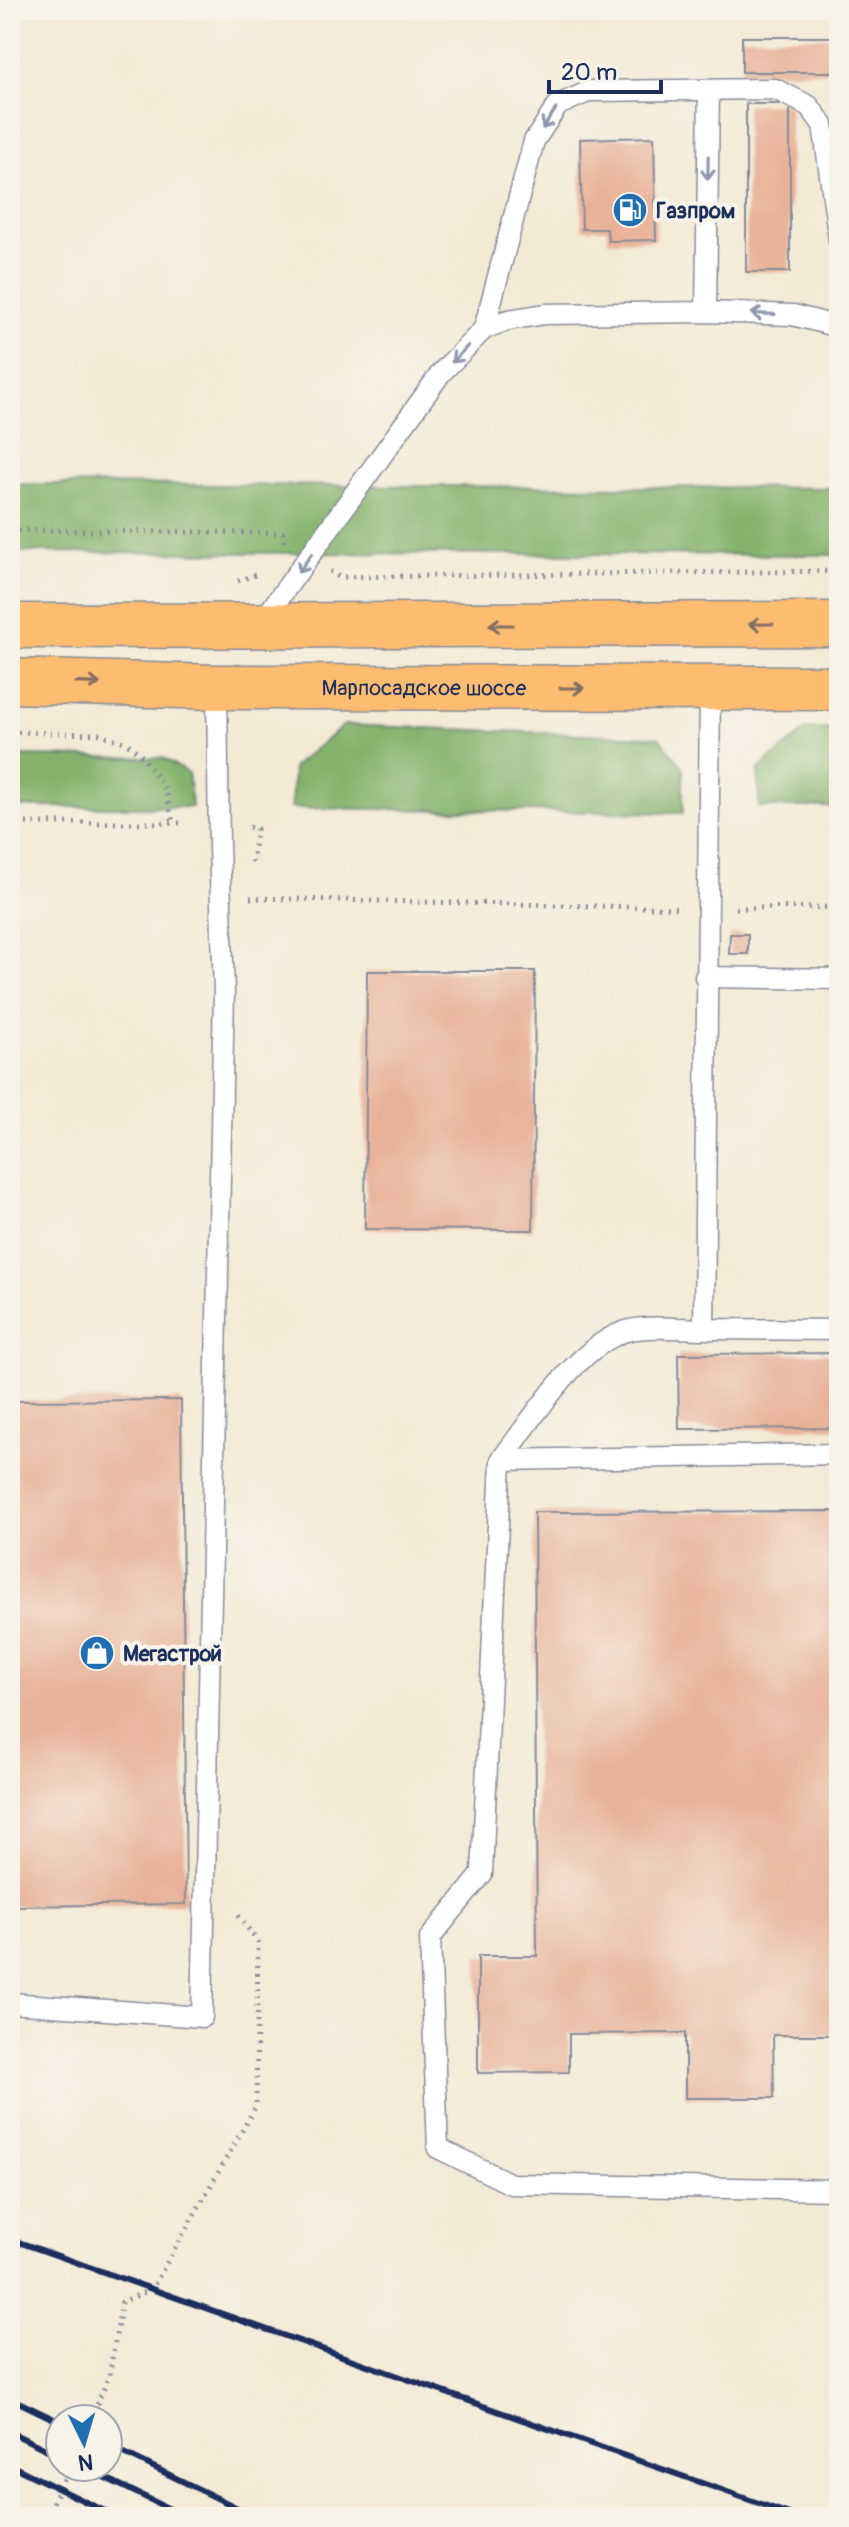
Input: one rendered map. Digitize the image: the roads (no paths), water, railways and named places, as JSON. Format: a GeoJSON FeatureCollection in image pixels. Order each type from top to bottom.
{"type":"FeatureCollection","features":[{"type":"Feature","properties":{"kind":"main road"},"geometry":{"type":"LineString","coordinates":[[10,626],[839,624]]}},
{"type":"Feature","properties":{"kind":"main road"},"geometry":{"type":"LineString","coordinates":[[217,687],[238,626]]}},
{"type":"Feature","properties":{"kind":"main road","name":"Марпосадское шоссе"},"geometry":{"type":"LineString","coordinates":[[10,681],[217,687],[839,688]]}},
{"type":"Feature","properties":{"kind":"lane"},"geometry":{"type":"LineString","coordinates":[[484,329],[534,141],[558,105],[590,91],[775,89],[809,106],[823,125],[839,240]]}},
{"type":"Feature","properties":{"kind":"lane"},"geometry":{"type":"LineString","coordinates":[[706,312],[709,90]]}},
{"type":"Feature","properties":{"kind":"lane"},"geometry":{"type":"LineString","coordinates":[[238,626],[441,373],[484,329],[508,320],[545,314],[706,312],[793,315],[839,327]]}},
{"type":"Feature","properties":{"kind":"lane"},"geometry":{"type":"LineString","coordinates":[[10,2003],[202,2017],[224,992],[217,687]]}},
{"type":"Feature","properties":{"kind":"lane"},"geometry":{"type":"LineString","coordinates":[[704,1329],[710,688]]}},
{"type":"Feature","properties":{"kind":"lane"},"geometry":{"type":"LineString","coordinates":[[705,977],[839,979]]}},
{"type":"Feature","properties":{"kind":"lane"},"geometry":{"type":"LineString","coordinates":[[839,1330],[632,1329],[604,1339],[573,1367],[501,1460],[482,1874],[430,1938],[438,2148],[511,2184],[839,2190]]}},
{"type":"Feature","properties":{"kind":"lane"},"geometry":{"type":"LineString","coordinates":[[501,1460],[839,1454]]}},
{"type":"Feature","properties":{"kind":"railway"},"geometry":{"type":"LineString","coordinates":[[10,2239],[798,2517]]}},
{"type":"Feature","properties":{"kind":"railway"},"geometry":{"type":"LineString","coordinates":[[10,2398],[44,2414]]}},
{"type":"Feature","properties":{"kind":"railway"},"geometry":{"type":"LineString","coordinates":[[10,2432],[44,2448]]}},
{"type":"Feature","properties":{"kind":"railway"},"geometry":{"type":"LineString","coordinates":[[124,2453],[256,2517]]}},
{"type":"Feature","properties":{"kind":"railway"},"geometry":{"type":"LineString","coordinates":[[10,2465],[117,2517]]}},
{"type":"Feature","properties":{"kind":"railway"},"geometry":{"type":"LineString","coordinates":[[116,2483],[186,2517]]}},
{"type":"Feature","properties":{"kind":"place","name":"Газпром"},"geometry":{"type":"Point","coordinates":[630,210]}},
{"type":"Feature","properties":{"kind":"place","name":"Мегастрой"},"geometry":{"type":"Point","coordinates":[97,1653]}}]}
